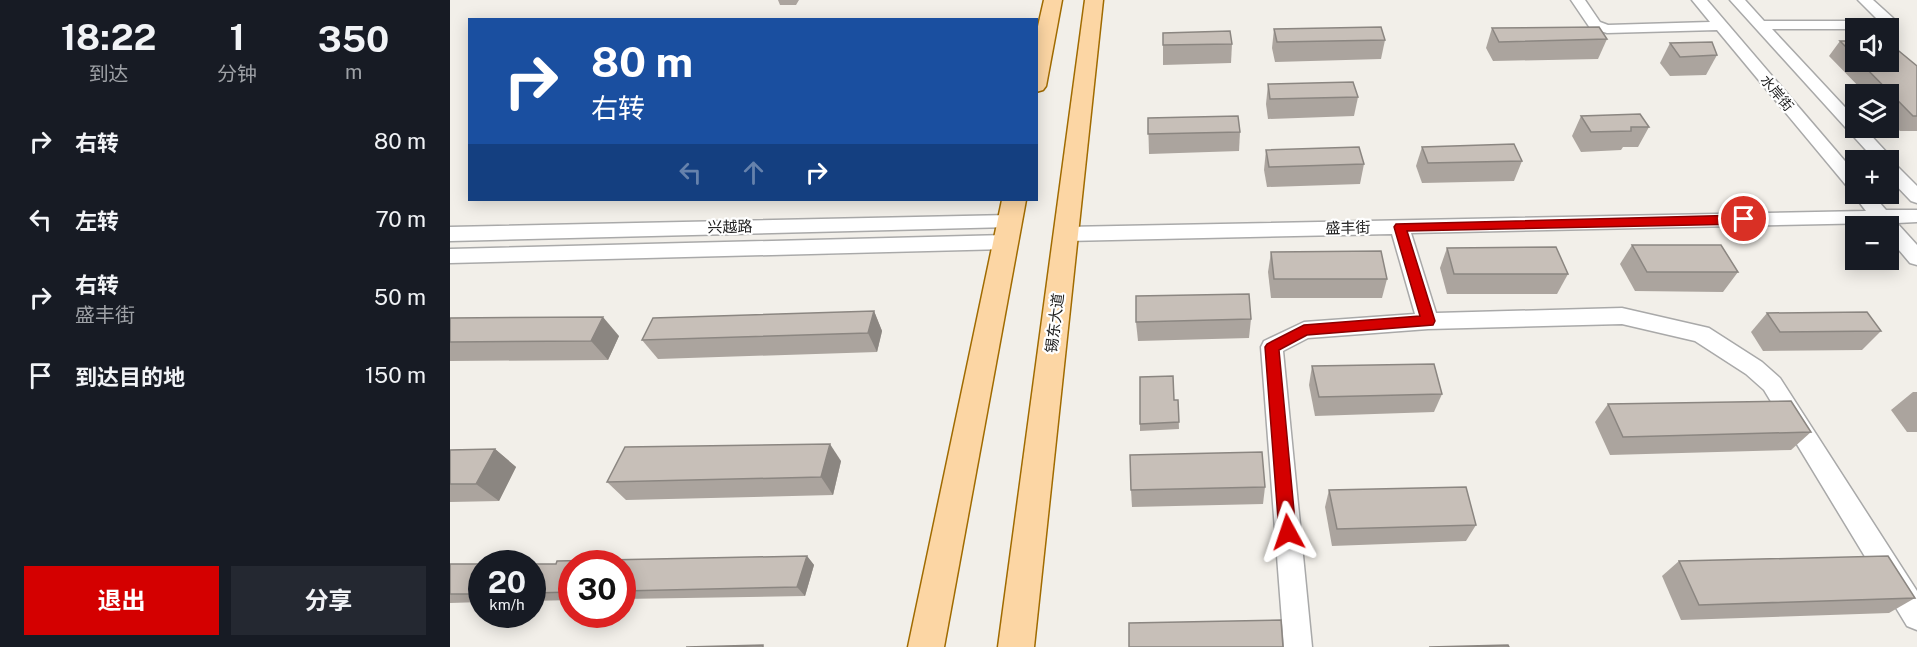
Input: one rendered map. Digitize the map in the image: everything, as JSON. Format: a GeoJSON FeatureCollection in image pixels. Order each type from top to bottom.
{"type":"FeatureCollection","features":[{"type":"Feature","properties":{"kind":"main road"},"geometry":{"type":"LineString","coordinates":[[1038,76],[1053,0]]}},
{"type":"Feature","properties":{"kind":"main road","name":"锡东大道"},"geometry":{"type":"LineString","coordinates":[[1016,647],[1094,0]]}},
{"type":"Feature","properties":{"kind":"main road"},"geometry":{"type":"LineString","coordinates":[[926,647],[1010,221]]}},
{"type":"Feature","properties":{"kind":"street"},"geometry":{"type":"LineString","coordinates":[[1578,0],[1595,25],[1607,29],[1721,26]]}},
{"type":"Feature","properties":{"kind":"street","name":"水岸街"},"geometry":{"type":"LineString","coordinates":[[1699,0],[1845,173]]}},
{"type":"Feature","properties":{"kind":"street"},"geometry":{"type":"LineString","coordinates":[[1737,0],[1875,150]]}},
{"type":"Feature","properties":{"kind":"street"},"geometry":{"type":"LineString","coordinates":[[1760,25],[1885,25],[1888,21],[1865,0]]}},
{"type":"Feature","properties":{"kind":"street"},"geometry":{"type":"LineString","coordinates":[[1899,178],[1917,197]]}},
{"type":"Feature","properties":{"kind":"street"},"geometry":{"type":"LineString","coordinates":[[1871,204],[1881,216]]}},
{"type":"Feature","properties":{"kind":"street","name":"盛丰街"},"geometry":{"type":"LineString","coordinates":[[1899,216],[1917,216]]}},
{"type":"Feature","properties":{"kind":"street","name":"盛丰街"},"geometry":{"type":"LineString","coordinates":[[1066,234],[1845,217]]}},
{"type":"Feature","properties":{"kind":"street","name":"兴越路"},"geometry":{"type":"LineString","coordinates":[[450,234],[1010,221]]}},
{"type":"Feature","properties":{"kind":"street","name":"兴越路"},"geometry":{"type":"LineString","coordinates":[[450,256],[1010,221]]}},
{"type":"Feature","properties":{"kind":"street"},"geometry":{"type":"LineString","coordinates":[[1400,227],[1428,321]]}},
{"type":"Feature","properties":{"kind":"street"},"geometry":{"type":"LineString","coordinates":[[1899,237],[1917,258]]}},
{"type":"Feature","properties":{"kind":"street"},"geometry":{"type":"LineString","coordinates":[[1298,647],[1272,347],[1304,330],[1428,321],[1622,316],[1701,334],[1754,368],[1772,384],[1917,616]]}},
{"type":"Feature","properties":{"kind":"building"},"geometry":{"type":"Polygon","coordinates":[[[1381,27],[1385,40],[1277,42],[1274,29],[1381,27]]]}},
{"type":"Feature","properties":{"kind":"building"},"geometry":{"type":"Polygon","coordinates":[[[1599,27],[1607,39],[1499,42],[1492,28],[1599,27]]]}},
{"type":"Feature","properties":{"kind":"building"},"geometry":{"type":"Polygon","coordinates":[[[1230,31],[1232,44],[1163,45],[1163,33],[1230,31]]]}},
{"type":"Feature","properties":{"kind":"building"},"geometry":{"type":"Polygon","coordinates":[[[1712,42],[1717,55],[1680,57],[1670,43],[1712,42]]]}},
{"type":"Feature","properties":{"kind":"building"},"geometry":{"type":"Polygon","coordinates":[[[1899,51],[1917,66],[1917,116],[1913,116],[1899,102],[1899,84],[1882,84],[1870,72],[1899,72],[1899,51]]]}},
{"type":"Feature","properties":{"kind":"building"},"geometry":{"type":"Polygon","coordinates":[[[1353,82],[1358,97],[1270,99],[1268,84],[1353,82]]]}},
{"type":"Feature","properties":{"kind":"building"},"geometry":{"type":"Polygon","coordinates":[[[1640,114],[1649,127],[1631,127],[1631,131],[1591,132],[1581,116],[1640,114]]]}},
{"type":"Feature","properties":{"kind":"building"},"geometry":{"type":"Polygon","coordinates":[[[1238,116],[1240,132],[1148,134],[1148,118],[1238,116]]]}},
{"type":"Feature","properties":{"kind":"building"},"geometry":{"type":"Polygon","coordinates":[[[1514,144],[1522,161],[1428,163],[1422,147],[1514,144]]]}},
{"type":"Feature","properties":{"kind":"building"},"geometry":{"type":"Polygon","coordinates":[[[1359,147],[1364,164],[1269,167],[1266,150],[1359,147]]]}},
{"type":"Feature","properties":{"kind":"building"},"geometry":{"type":"Polygon","coordinates":[[[1632,245],[1721,245],[1738,272],[1647,272],[1632,245]]]}},
{"type":"Feature","properties":{"kind":"building"},"geometry":{"type":"Polygon","coordinates":[[[1556,247],[1568,274],[1454,274],[1447,248],[1556,247]]]}},
{"type":"Feature","properties":{"kind":"building"},"geometry":{"type":"Polygon","coordinates":[[[1381,251],[1387,279],[1274,279],[1271,252],[1381,251]]]}},
{"type":"Feature","properties":{"kind":"building"},"geometry":{"type":"Polygon","coordinates":[[[1249,294],[1251,319],[1136,322],[1136,296],[1249,294]]]}},
{"type":"Feature","properties":{"kind":"building"},"geometry":{"type":"Polygon","coordinates":[[[874,311],[868,333],[642,340],[653,318],[874,311]]]}},
{"type":"Feature","properties":{"kind":"building"},"geometry":{"type":"Polygon","coordinates":[[[1867,312],[1881,331],[1780,332],[1767,313],[1867,312]]]}},
{"type":"Feature","properties":{"kind":"building"},"geometry":{"type":"Polygon","coordinates":[[[603,317],[591,341],[450,342],[450,318],[603,317]]]}},
{"type":"Feature","properties":{"kind":"building"},"geometry":{"type":"Polygon","coordinates":[[[1434,364],[1442,394],[1319,397],[1312,366],[1434,364]]]}},
{"type":"Feature","properties":{"kind":"building"},"geometry":{"type":"Polygon","coordinates":[[[1173,376],[1174,400],[1178,400],[1179,422],[1140,424],[1140,377],[1173,376]]]}},
{"type":"Feature","properties":{"kind":"building"},"geometry":{"type":"Polygon","coordinates":[[[1791,401],[1811,432],[1623,437],[1608,404],[1791,401]]]}},
{"type":"Feature","properties":{"kind":"building"},"geometry":{"type":"Polygon","coordinates":[[[830,444],[821,477],[607,482],[625,447],[830,444]]]}},
{"type":"Feature","properties":{"kind":"building"},"geometry":{"type":"Polygon","coordinates":[[[495,449],[476,484],[450,484],[450,450],[495,449]]]}},
{"type":"Feature","properties":{"kind":"building"},"geometry":{"type":"Polygon","coordinates":[[[1262,452],[1265,487],[1131,490],[1130,455],[1262,452]]]}},
{"type":"Feature","properties":{"kind":"building"},"geometry":{"type":"Polygon","coordinates":[[[1466,487],[1476,525],[1337,529],[1329,490],[1466,487]]]}},
{"type":"Feature","properties":{"kind":"building"},"geometry":{"type":"Polygon","coordinates":[[[807,556],[797,587],[636,591],[636,559],[807,556]]]}},
{"type":"Feature","properties":{"kind":"building"},"geometry":{"type":"Polygon","coordinates":[[[1888,556],[1915,598],[1699,605],[1679,561],[1888,556]]]}},
{"type":"Feature","properties":{"kind":"building"},"geometry":{"type":"Polygon","coordinates":[[[558,561],[558,592],[546,593],[546,564],[556,564],[558,561]]]}},
{"type":"Feature","properties":{"kind":"building"},"geometry":{"type":"Polygon","coordinates":[[[450,564],[468,564],[468,594],[450,594],[450,564]]]}},
{"type":"Feature","properties":{"kind":"building"},"geometry":{"type":"Polygon","coordinates":[[[1281,620],[1283,647],[1129,647],[1129,623],[1281,620]]]}},
{"type":"Feature","properties":{"kind":"building"},"geometry":{"type":"Polygon","coordinates":[[[763,645],[763,647],[686,647],[763,645]]]}},
{"type":"Feature","properties":{"kind":"building"},"geometry":{"type":"Polygon","coordinates":[[[1508,645],[1509,647],[1429,647],[1508,645]]]}},
{"type":"Feature","properties":{"kind":"route"},"geometry":{"type":"LineString","coordinates":[[1288,532],[1272,347],[1304,330],[1428,321],[1400,227],[1744,219]]}}]}
